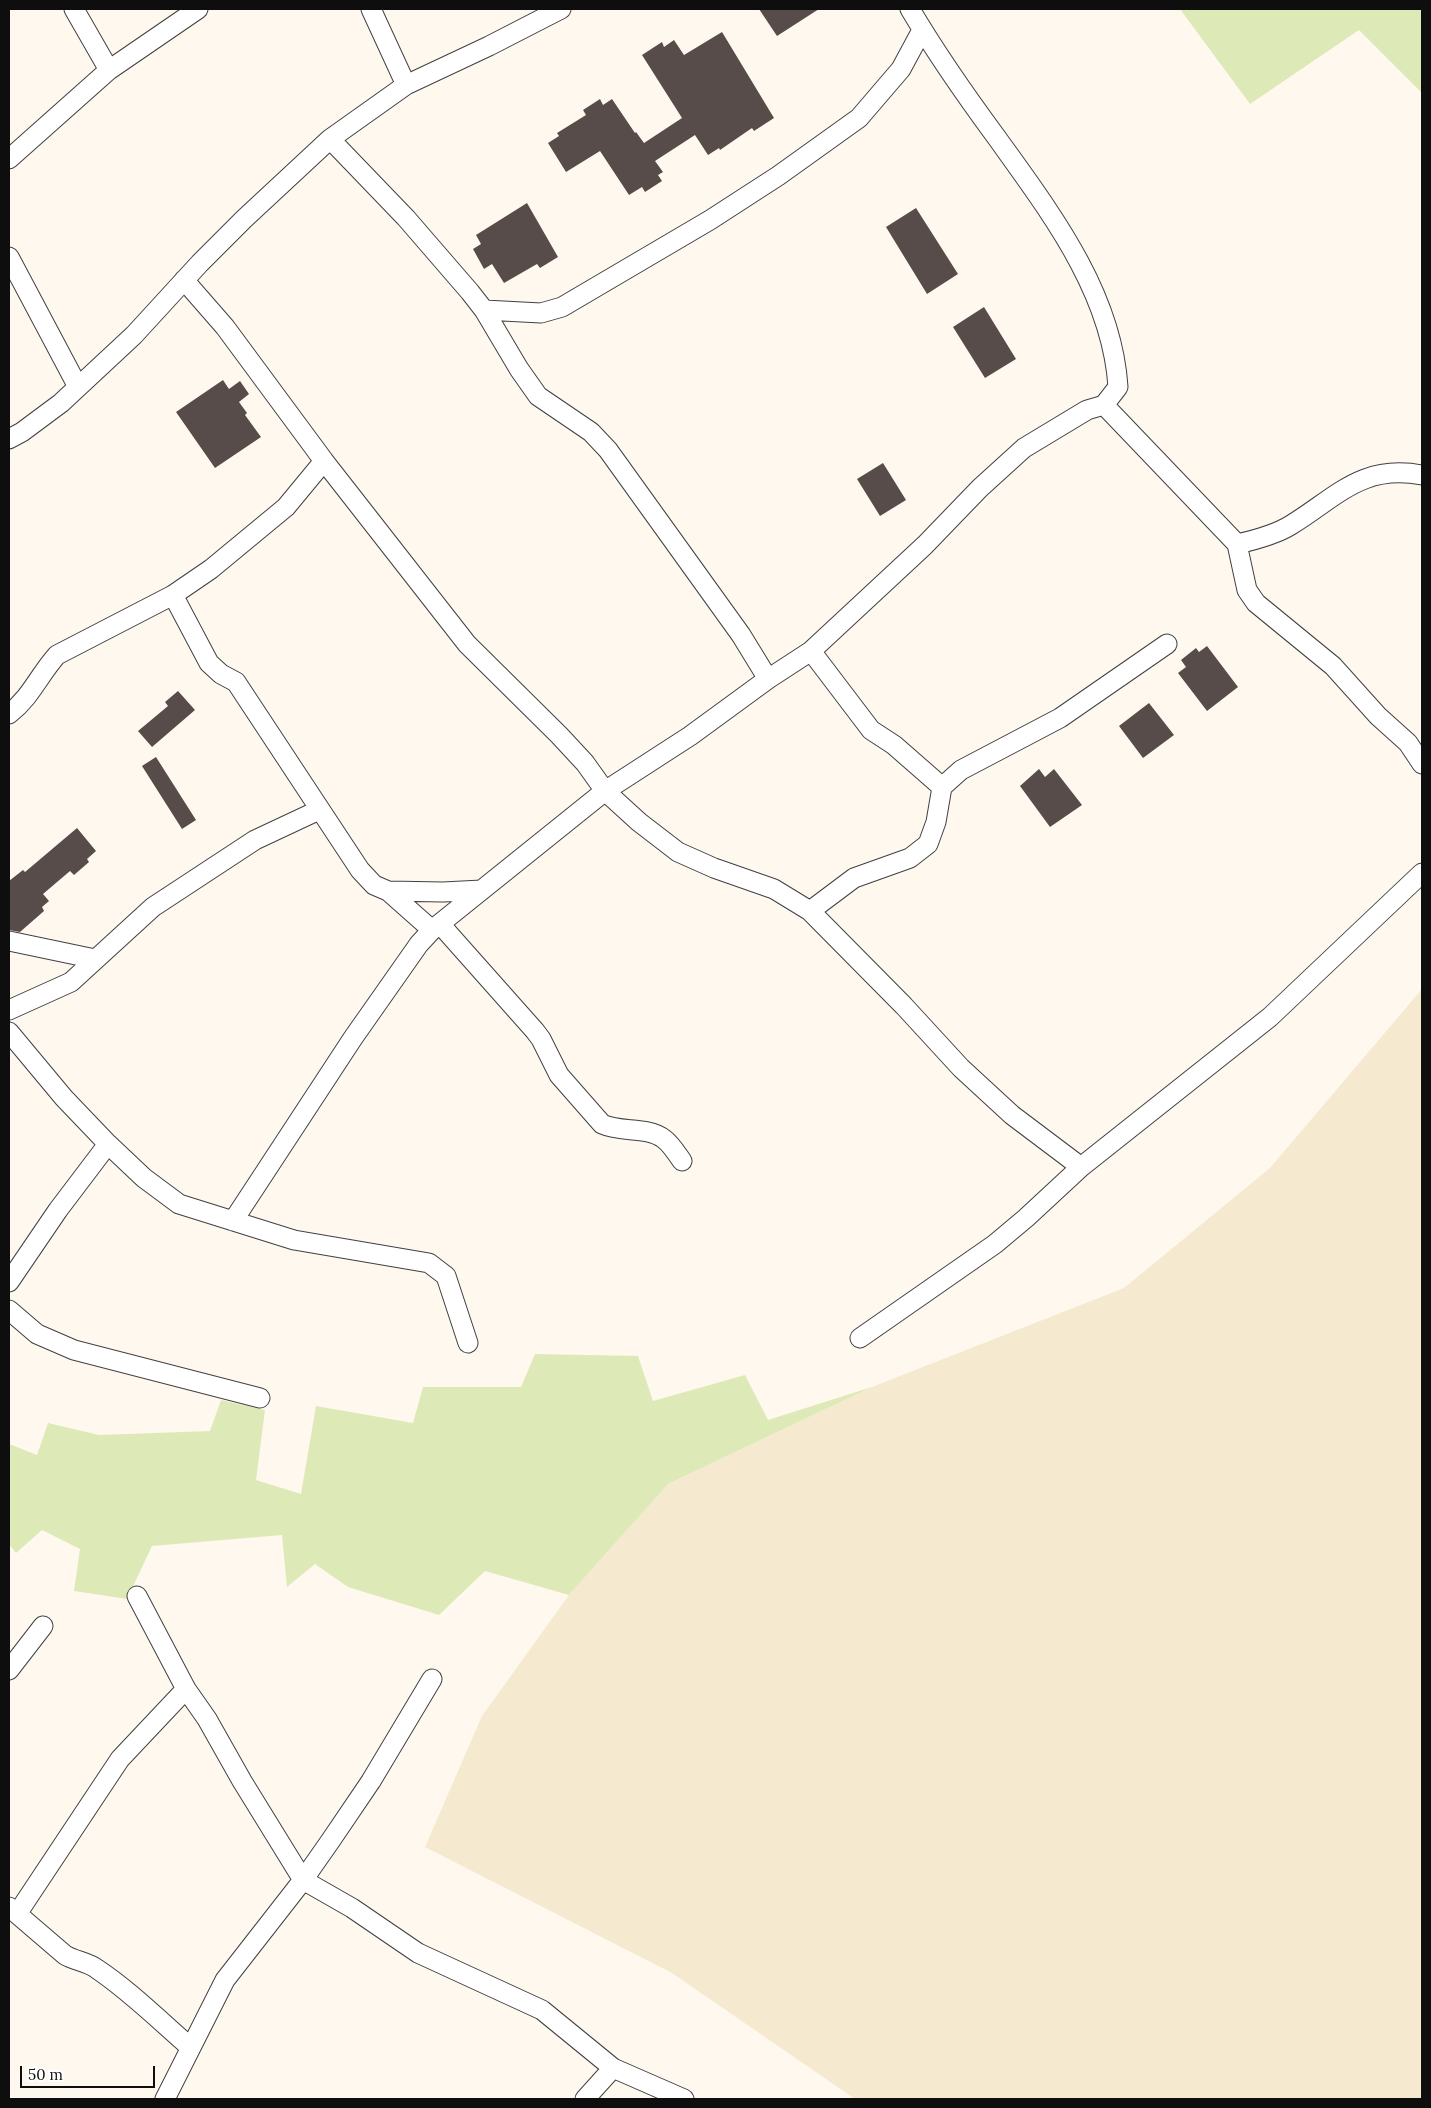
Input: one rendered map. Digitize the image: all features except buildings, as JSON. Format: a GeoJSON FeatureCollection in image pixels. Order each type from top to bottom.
{"type":"FeatureCollection","features":[{"type":"Feature","properties":{"kind":"street"},"geometry":{"type":"LineString","coordinates":[[74,9],[109,70]]}},
{"type":"Feature","properties":{"kind":"street"},"geometry":{"type":"LineString","coordinates":[[9,160],[109,70],[198,9]]}},
{"type":"Feature","properties":{"kind":"street"},"geometry":{"type":"LineString","coordinates":[[371,9],[406,85]]}},
{"type":"Feature","properties":{"kind":"street"},"geometry":{"type":"LineString","coordinates":[[9,439],[22,432],[61,403],[134,334],[244,219],[330,139],[406,85],[489,46],[561,9]]}},
{"type":"Feature","properties":{"kind":"street"},"geometry":{"type":"LineString","coordinates":[[233,1221],[353,1038],[419,944],[436,927],[605,791],[690,736],[768,679],[811,651],[925,545],[980,488],[1024,448],[1087,410],[1104,405],[1118,387],[1116,360],[1095,295],[1054,218],[972,104],[910,9]]}},
{"type":"Feature","properties":{"kind":"street"},"geometry":{"type":"LineString","coordinates":[[484,310],[541,314],[562,307],[710,220],[778,176],[859,118],[901,69],[922,30]]}},
{"type":"Feature","properties":{"kind":"street"},"geometry":{"type":"LineString","coordinates":[[330,139],[406,218],[484,310],[519,369],[538,396],[591,432],[608,450],[741,634],[768,679]]}},
{"type":"Feature","properties":{"kind":"street"},"geometry":{"type":"LineString","coordinates":[[9,257],[78,387]]}},
{"type":"Feature","properties":{"kind":"street"},"geometry":{"type":"LineString","coordinates":[[184,280],[225,327],[324,461],[467,644],[559,735],[585,763],[605,791],[639,822],[678,852],[714,868],[774,889],[810,911],[904,1006],[961,1068],[1012,1115],[1081,1167]]}},
{"type":"Feature","properties":{"kind":"street"},"geometry":{"type":"LineString","coordinates":[[1104,405],[1237,544],[1246,590],[1256,603],[1333,666],[1378,716],[1408,743],[1422,764]]}},
{"type":"Feature","properties":{"kind":"street"},"geometry":{"type":"LineString","coordinates":[[9,714],[22,704],[36,686],[48,665],[58,655],[154,603],[173,595],[211,569],[286,507],[324,461]]}},
{"type":"Feature","properties":{"kind":"street"},"geometry":{"type":"LineString","coordinates":[[1237,544],[1270,535],[1290,526],[1353,483],[1378,474],[1407,472],[1422,476]]}},
{"type":"Feature","properties":{"kind":"street"},"geometry":{"type":"LineString","coordinates":[[173,595],[209,663],[221,674],[236,682],[360,870],[374,885],[388,891],[436,927],[535,1031],[559,1075],[602,1124],[611,1128],[657,1134],[666,1140],[682,1161]]}},
{"type":"Feature","properties":{"kind":"street"},"geometry":{"type":"LineString","coordinates":[[810,911],[854,878],[910,858],[928,844],[936,822],[942,787],[961,770],[1060,718],[1167,644]]}},
{"type":"Feature","properties":{"kind":"street"},"geometry":{"type":"LineString","coordinates":[[811,651],[871,730],[894,745],[942,787]]}},
{"type":"Feature","properties":{"kind":"street"},"geometry":{"type":"LineString","coordinates":[[9,1010],[71,982],[152,907],[255,840],[319,810]]}},
{"type":"Feature","properties":{"kind":"street"},"geometry":{"type":"LineString","coordinates":[[860,1338],[995,1244],[1081,1167],[1270,1017],[1422,873]]}},
{"type":"Feature","properties":{"kind":"street"},"geometry":{"type":"LineString","coordinates":[[388,891],[443,892],[482,890]]}},
{"type":"Feature","properties":{"kind":"street"},"geometry":{"type":"LineString","coordinates":[[9,941],[95,959]]}},
{"type":"Feature","properties":{"kind":"street"},"geometry":{"type":"LineString","coordinates":[[9,1032],[64,1098],[108,1144],[144,1178],[179,1204],[294,1240],[429,1263],[446,1276],[468,1343]]}},
{"type":"Feature","properties":{"kind":"street"},"geometry":{"type":"LineString","coordinates":[[9,1282],[58,1210],[108,1144]]}},
{"type":"Feature","properties":{"kind":"street"},"geometry":{"type":"LineString","coordinates":[[9,1310],[37,1334],[74,1350],[260,1398]]}},
{"type":"Feature","properties":{"kind":"street"},"geometry":{"type":"LineString","coordinates":[[137,1596],[186,1689],[224,1747],[242,1781],[303,1880],[352,1908],[418,1953],[542,2010],[613,2068],[684,2099]]}},
{"type":"Feature","properties":{"kind":"street"},"geometry":{"type":"LineString","coordinates":[[9,1670],[43,1626]]}},
{"type":"Feature","properties":{"kind":"street"},"geometry":{"type":"LineString","coordinates":[[165,2099],[224,1980],[303,1880],[371,1781],[432,1679]]}},
{"type":"Feature","properties":{"kind":"street"},"geometry":{"type":"LineString","coordinates":[[186,1689],[120,1759],[13,1910],[65,1955],[95,1967],[114,1981],[190,2047]]}},
{"type":"Feature","properties":{"kind":"street"},"geometry":{"type":"LineString","coordinates":[[585,2099],[613,2068]]}},
{"type":"Feature","properties":{"kind":"shaded area"},"geometry":{"type":"Polygon","coordinates":[[[1422,989],[1421,2099],[855,2099],[672,1973],[425,1847],[482,1716],[569,1595],[668,1484],[872,1387],[1124,1288],[1270,1168],[1422,989]]]}},
{"type":"Feature","properties":{"kind":"green space"},"geometry":{"type":"Polygon","coordinates":[[[1180,9],[1422,9],[1422,93],[1359,30],[1250,104],[1180,9]]]}},
{"type":"Feature","properties":{"kind":"green space"},"geometry":{"type":"Polygon","coordinates":[[[535,1354],[638,1356],[653,1401],[745,1375],[768,1420],[872,1387],[668,1484],[569,1595],[485,1571],[439,1615],[348,1587],[315,1564],[287,1587],[282,1535],[152,1546],[127,1599],[74,1591],[80,1549],[42,1530],[16,1553],[9,1544],[9,1444],[37,1455],[48,1423],[99,1435],[210,1431],[221,1400],[265,1410],[256,1480],[301,1494],[316,1406],[413,1423],[423,1387],[521,1387],[535,1354]]]}}]}
